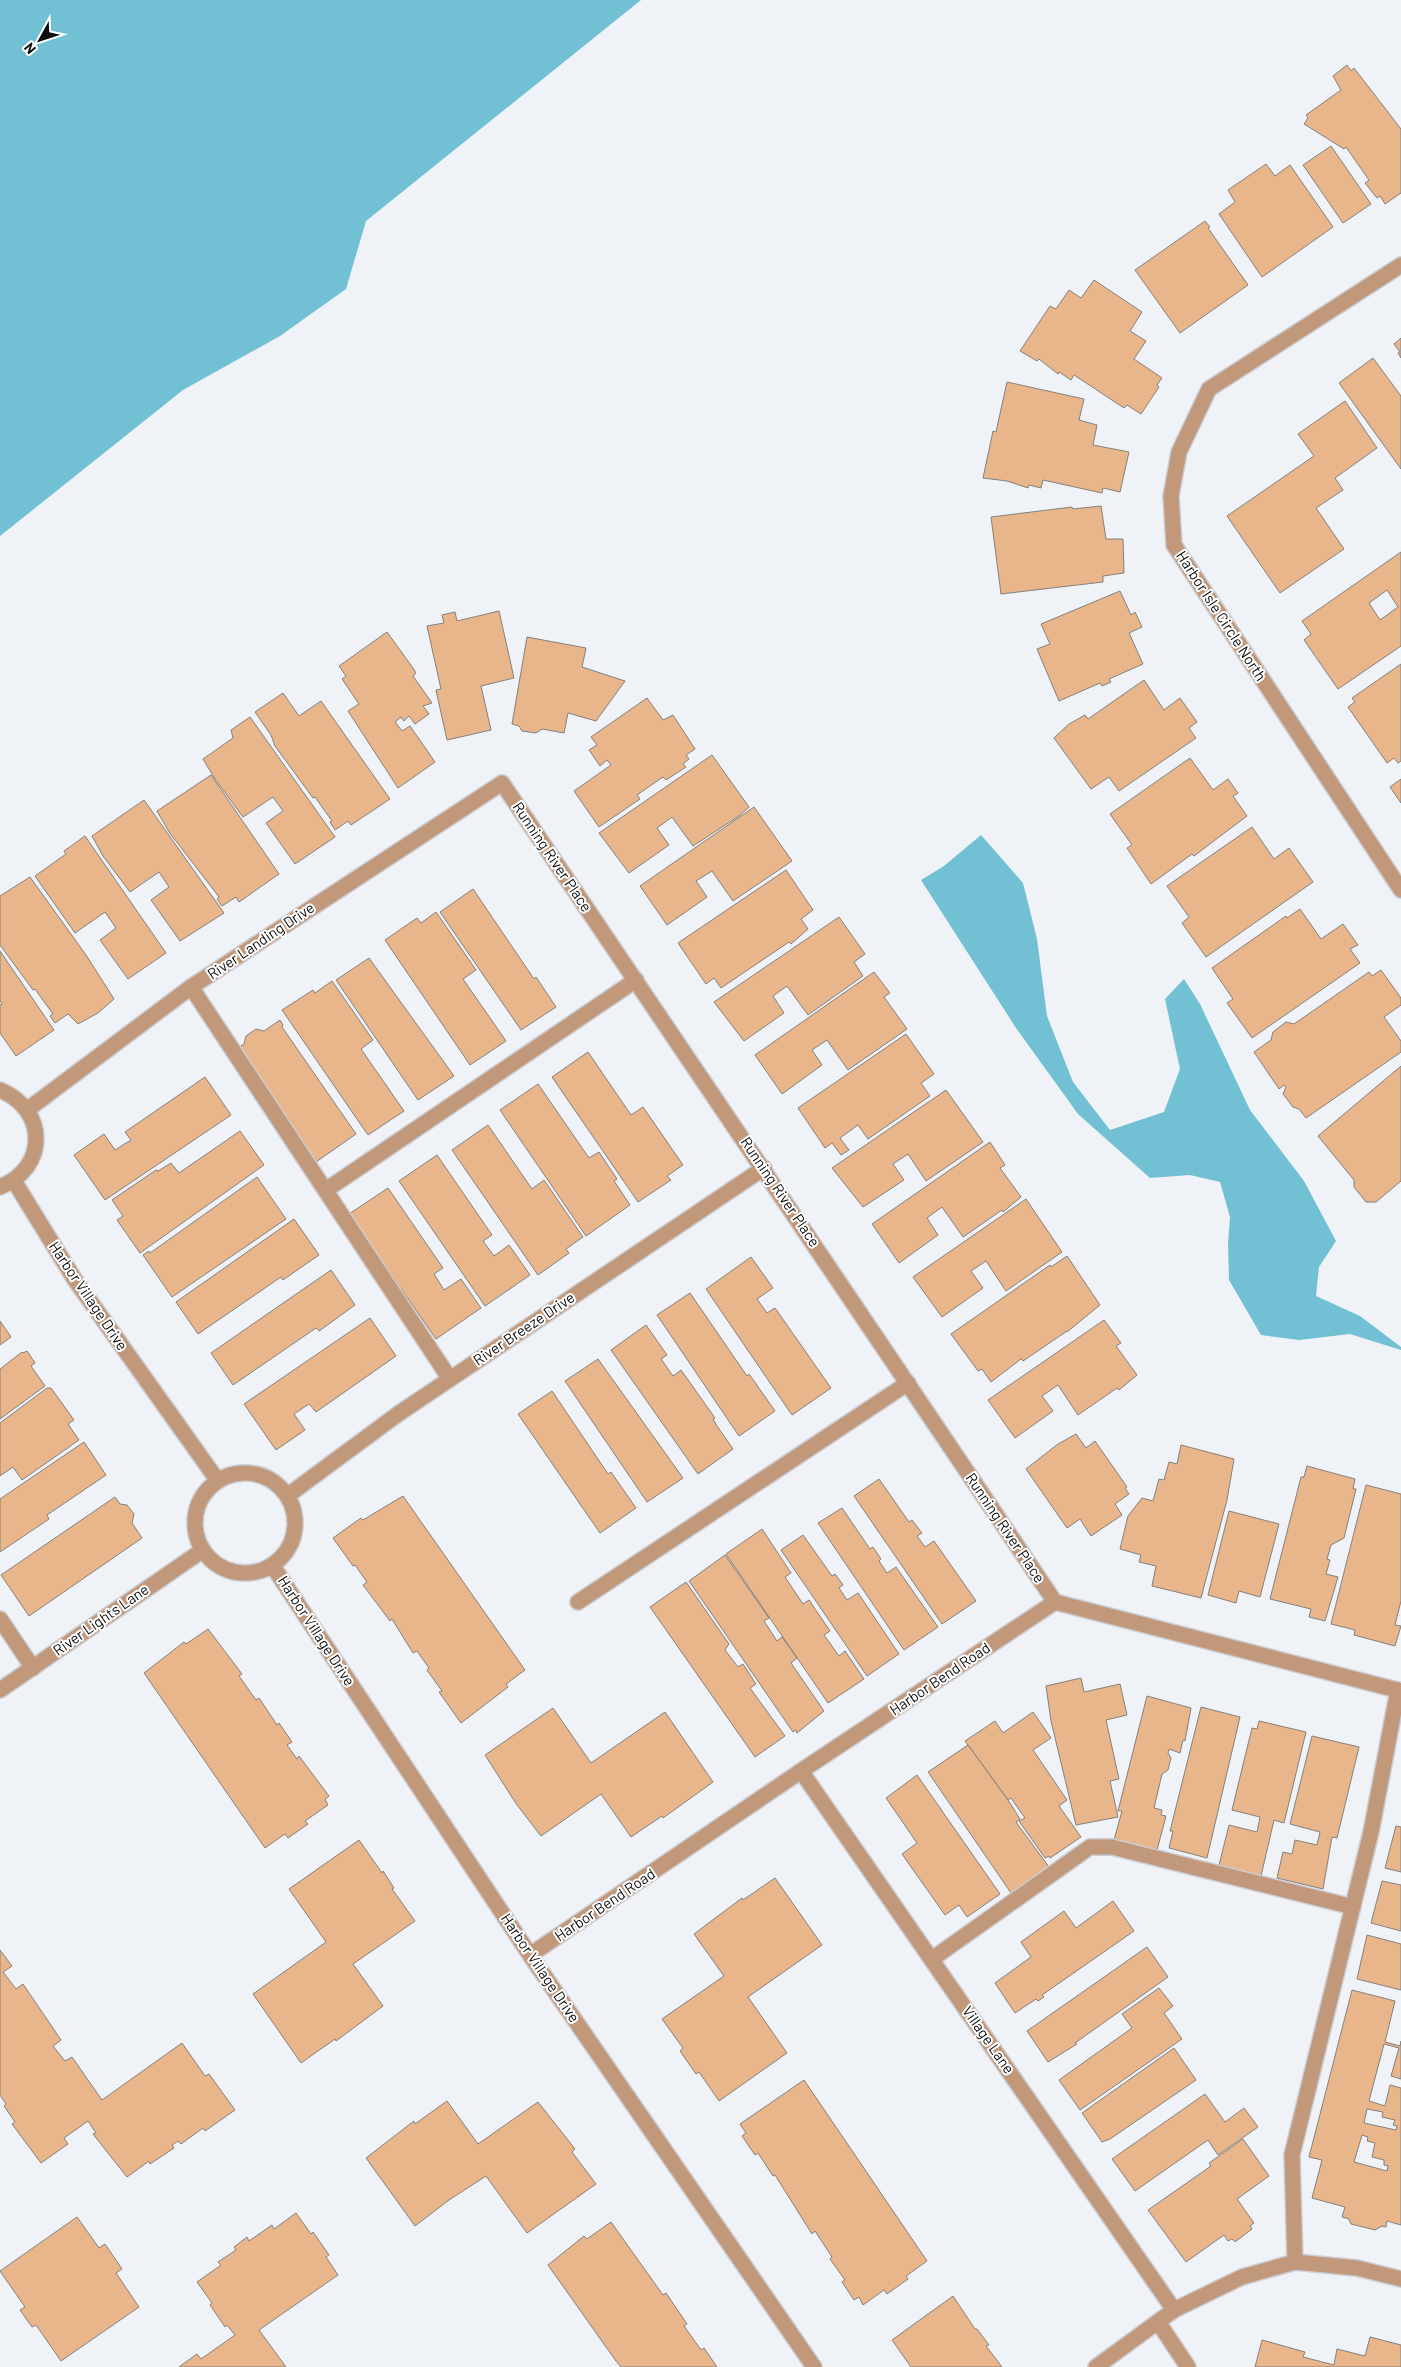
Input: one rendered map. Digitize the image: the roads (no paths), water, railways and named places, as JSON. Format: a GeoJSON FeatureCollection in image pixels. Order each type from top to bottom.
{"type":"FeatureCollection","features":[{"type":"Feature","properties":{"kind":"street","name":"Harbor Isle Circle North"},"geometry":{"type":"LineString","coordinates":[[1401,265],[1209,389],[1178,452],[1171,496],[1174,545],[1401,890]]}},
{"type":"Feature","properties":{"kind":"street","name":"Running River Place"},"geometry":{"type":"LineString","coordinates":[[502,783],[764,1168],[1055,1602]]}},
{"type":"Feature","properties":{"kind":"street","name":"River Landing Drive"},"geometry":{"type":"LineString","coordinates":[[27,1110],[191,987],[502,783]]}},
{"type":"Feature","properties":{"kind":"street"},"geometry":{"type":"LineString","coordinates":[[326,1190],[636,980]]}},
{"type":"Feature","properties":{"kind":"street"},"geometry":{"type":"LineString","coordinates":[[191,987],[450,1379]]}},
{"type":"Feature","properties":{"kind":"street"},"geometry":{"type":"LineString","coordinates":[[0,1090],[13,1096],[27,1110],[36,1128],[36,1149],[28,1167],[7,1184]]}},
{"type":"Feature","properties":{"kind":"street","name":"River Breeze Drive"},"geometry":{"type":"LineString","coordinates":[[288,1496],[398,1414],[764,1168]]}},
{"type":"Feature","properties":{"kind":"street","name":"Harbor Village Drive"},"geometry":{"type":"LineString","coordinates":[[7,1184],[218,1481]]}},
{"type":"Feature","properties":{"kind":"street"},"geometry":{"type":"LineString","coordinates":[[578,1602],[908,1383]]}},
{"type":"Feature","properties":{"kind":"street","name":"Harbor Village Drive"},"geometry":{"type":"LineString","coordinates":[[236,1473],[256,1474],[274,1482],[288,1496],[294,1514],[294,1534],[287,1552],[272,1565],[254,1572],[234,1572],[216,1564],[203,1550],[195,1532],[196,1512],[203,1494],[218,1481],[236,1473]]}},
{"type":"Feature","properties":{"kind":"street","name":"River Lights Lane"},"geometry":{"type":"LineString","coordinates":[[0,1690],[203,1550]]}},
{"type":"Feature","properties":{"kind":"street","name":"Harbor Village Drive"},"geometry":{"type":"LineString","coordinates":[[272,1565],[530,1955],[814,2367]]}},
{"type":"Feature","properties":{"kind":"street"},"geometry":{"type":"LineString","coordinates":[[1055,1602],[1400,1690],[1371,1832],[1292,2155],[1295,2262]]}},
{"type":"Feature","properties":{"kind":"street","name":"Harbor Bend Road"},"geometry":{"type":"LineString","coordinates":[[530,1955],[1055,1602]]}},
{"type":"Feature","properties":{"kind":"street"},"geometry":{"type":"LineString","coordinates":[[0,1619],[33,1668]]}},
{"type":"Feature","properties":{"kind":"street","name":"Village Lane"},"geometry":{"type":"LineString","coordinates":[[801,1771],[1174,2310]]}},
{"type":"Feature","properties":{"kind":"street"},"geometry":{"type":"LineString","coordinates":[[932,1959],[1090,1847],[1112,1847],[1353,1907]]}},
{"type":"Feature","properties":{"kind":"street"},"geometry":{"type":"LineString","coordinates":[[1096,2367],[1174,2310],[1242,2276],[1295,2262],[1357,2268],[1401,2278]]}},
{"type":"Feature","properties":{"kind":"street"},"geometry":{"type":"LineString","coordinates":[[1158,2322],[1188,2367]]}},
{"type":"Feature","properties":{"kind":"water"},"geometry":{"type":"Polygon","coordinates":[[[0,0],[641,0],[366,221],[346,289],[280,336],[183,390],[0,536],[0,0]]]}},
{"type":"Feature","properties":{"kind":"water"},"geometry":{"type":"Polygon","coordinates":[[[981,835],[1023,883],[1037,939],[1047,1016],[1073,1082],[1110,1130],[1164,1112],[1180,1069],[1165,999],[1184,979],[1200,1004],[1250,1110],[1304,1181],[1336,1241],[1319,1267],[1316,1296],[1360,1316],[1401,1347],[1401,1350],[1350,1334],[1299,1340],[1261,1335],[1229,1280],[1228,1243],[1230,1217],[1220,1182],[1190,1175],[1150,1178],[1078,1114],[1016,1028],[921,880],[944,866],[981,835]]]}}]}
